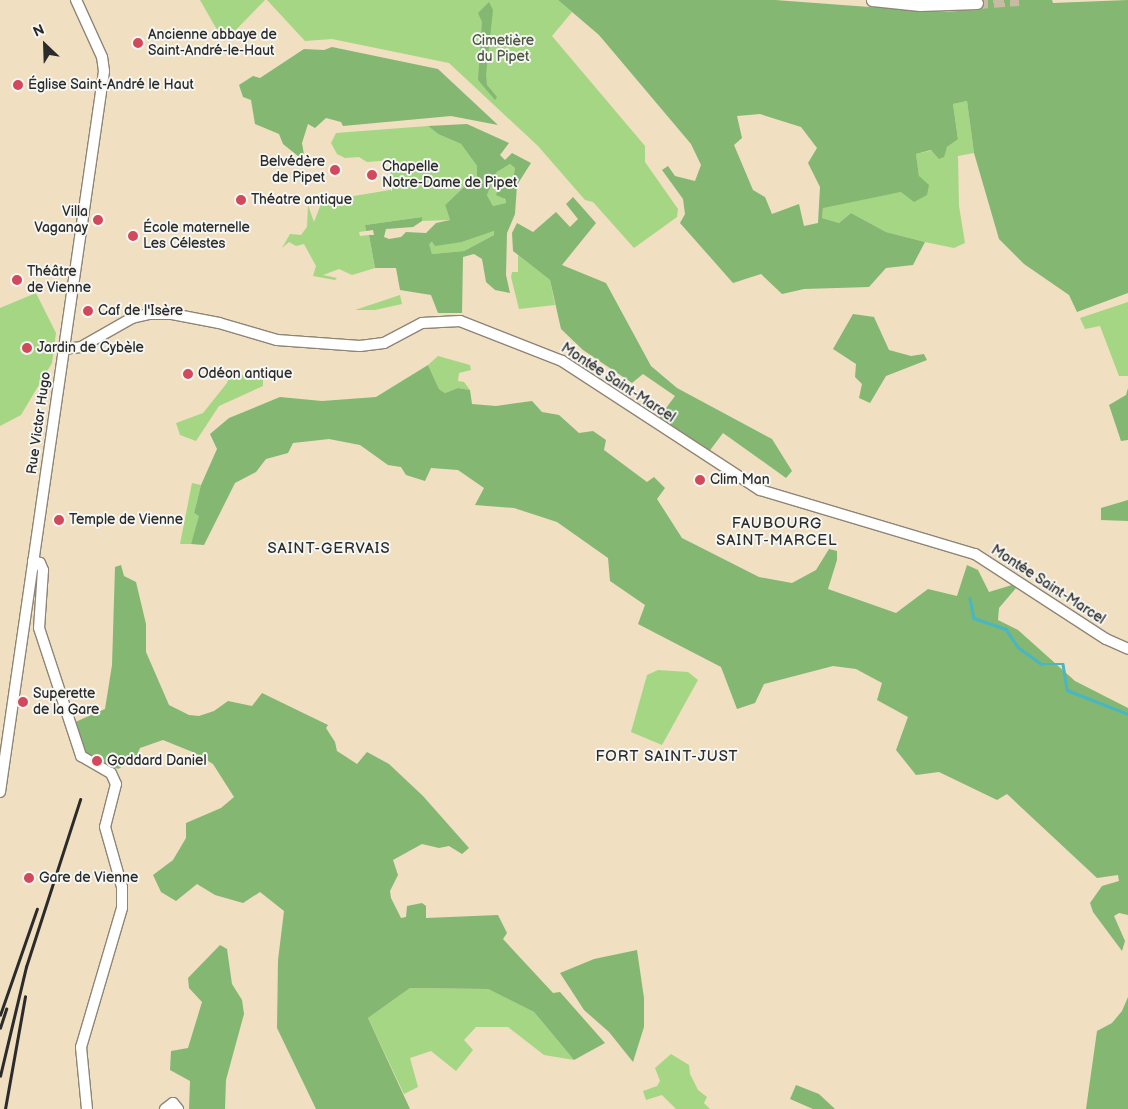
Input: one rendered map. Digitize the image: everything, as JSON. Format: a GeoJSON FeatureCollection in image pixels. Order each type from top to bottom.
{"type":"FeatureCollection","features":[{"type":"Feature","properties":{"kind":"main road","name":"Rue Victor Hugo"},"geometry":{"type":"LineString","coordinates":[[0,792],[104,71],[102,57],[76,0]]}},
{"type":"Feature","properties":{"kind":"main road"},"geometry":{"type":"LineString","coordinates":[[872,0],[920,5],[977,3]]}},
{"type":"Feature","properties":{"kind":"main road","name":"Montée Saint-Marcel"},"geometry":{"type":"LineString","coordinates":[[63,349],[81,347],[132,318],[150,314],[172,314],[219,323],[277,340],[360,346],[384,343],[422,323],[460,321],[562,361],[760,490],[975,554],[1106,639],[1128,649]]}},
{"type":"Feature","properties":{"kind":"main road"},"geometry":{"type":"LineString","coordinates":[[33,561],[40,563],[43,570],[39,628],[81,756],[111,773],[116,784],[105,827],[122,887],[122,908],[81,1047],[87,1109]]}},
{"type":"Feature","properties":{"kind":"main road"},"geometry":{"type":"LineString","coordinates":[[165,1109],[173,1103],[178,1109]]}},
{"type":"Feature","properties":{"kind":"green space"},"geometry":{"type":"Polygon","coordinates":[[[200,0],[265,0],[224,42],[200,0]]]}},
{"type":"Feature","properties":{"kind":"green space","name":"Cimetière du Pipet"},"geometry":{"type":"Polygon","coordinates":[[[267,0],[558,0],[572,12],[552,36],[645,146],[645,162],[678,209],[677,217],[634,248],[593,202],[585,200],[538,146],[449,63],[332,39],[305,41],[267,0]]]}},
{"type":"Feature","properties":{"kind":"green space"},"geometry":{"type":"Polygon","coordinates":[[[558,0],[775,0],[937,12],[979,10],[984,8],[981,0],[1052,0],[1053,3],[1128,0],[1128,293],[1077,312],[1069,295],[1024,264],[999,239],[974,153],[967,101],[953,104],[958,139],[947,147],[944,157],[939,159],[931,150],[916,154],[919,176],[929,185],[927,195],[914,202],[901,192],[823,208],[822,218],[839,223],[851,213],[886,232],[925,242],[913,265],[886,268],[869,287],[804,289],[782,294],[761,274],[733,283],[680,223],[685,214],[683,199],[662,170],[668,166],[675,176],[695,181],[701,165],[691,144],[599,35],[558,0]],[[760,114],[737,116],[742,138],[734,145],[753,190],[765,197],[772,214],[799,204],[804,226],[818,223],[820,187],[808,163],[817,148],[801,127],[760,114]]]}},
{"type":"Feature","properties":{"kind":"green space"},"geometry":{"type":"Polygon","coordinates":[[[489,2],[493,10],[486,75],[487,85],[497,97],[495,100],[478,80],[482,22],[478,13],[489,2]]]}},
{"type":"Feature","properties":{"kind":"green space"},"geometry":{"type":"Polygon","coordinates":[[[332,47],[438,69],[498,125],[451,116],[343,126],[341,122],[326,118],[315,128],[308,124],[302,143],[304,155],[298,156],[283,144],[279,134],[255,124],[251,100],[243,97],[239,85],[253,76],[260,78],[304,49],[324,50],[332,47]]]}},
{"type":"Feature","properties":{"kind":"green space"},"geometry":{"type":"Polygon","coordinates":[[[967,101],[974,153],[958,156],[959,206],[965,243],[954,248],[886,232],[851,213],[839,223],[822,218],[823,207],[901,192],[919,176],[916,154],[947,147],[958,138],[953,104],[967,101]]]}},
{"type":"Feature","properties":{"kind":"green space"},"geometry":{"type":"Polygon","coordinates":[[[467,124],[509,143],[500,155],[505,160],[512,153],[531,163],[517,185],[515,214],[507,233],[506,275],[510,293],[495,290],[486,282],[482,259],[474,254],[463,257],[462,313],[438,313],[431,295],[400,290],[396,268],[375,268],[369,235],[374,235],[373,230],[366,231],[365,225],[422,217],[422,221],[413,227],[386,229],[384,237],[389,239],[401,237],[406,232],[426,233],[436,223],[450,220],[445,205],[464,187],[465,179],[471,186],[477,184],[477,166],[461,144],[438,134],[428,126],[467,124]],[[510,164],[497,172],[487,195],[493,206],[506,203],[505,199],[496,195],[499,187],[513,179],[515,168],[510,164]],[[494,231],[462,242],[435,246],[432,242],[429,244],[432,254],[464,251],[494,235],[494,231]]]}},
{"type":"Feature","properties":{"kind":"green space"},"geometry":{"type":"Polygon","coordinates":[[[428,126],[438,134],[461,144],[477,166],[477,184],[471,186],[465,179],[464,187],[445,205],[450,220],[422,221],[422,217],[365,225],[366,231],[359,232],[360,236],[369,235],[375,268],[352,275],[339,269],[323,275],[337,278],[335,280],[313,276],[316,266],[304,244],[296,246],[289,242],[282,248],[290,234],[301,235],[307,227],[308,205],[314,222],[321,204],[330,203],[330,200],[390,190],[391,160],[367,162],[359,157],[345,158],[337,154],[331,143],[336,133],[428,126]]]}},
{"type":"Feature","properties":{"kind":"green space"},"geometry":{"type":"Polygon","coordinates":[[[510,164],[515,168],[513,179],[499,187],[506,203],[493,206],[487,195],[497,172],[510,164]]]}},
{"type":"Feature","properties":{"kind":"green space"},"geometry":{"type":"Polygon","coordinates":[[[573,197],[596,223],[562,265],[606,283],[651,366],[677,388],[772,439],[792,471],[786,478],[723,433],[708,453],[658,419],[675,396],[643,374],[632,383],[583,350],[561,329],[550,280],[513,251],[512,233],[517,223],[533,232],[556,212],[570,227],[578,219],[566,204],[573,197]]]}},
{"type":"Feature","properties":{"kind":"green space"},"geometry":{"type":"Polygon","coordinates":[[[494,231],[494,235],[464,251],[432,254],[428,243],[462,242],[494,231]]]}},
{"type":"Feature","properties":{"kind":"green space"},"geometry":{"type":"Polygon","coordinates":[[[518,255],[550,280],[555,305],[519,309],[511,277],[512,272],[518,272],[518,255]]]}},
{"type":"Feature","properties":{"kind":"green space","name":"Jardin de Cybèle"},"geometry":{"type":"Polygon","coordinates":[[[36,293],[56,333],[52,363],[21,415],[0,426],[0,308],[36,293]]]}},
{"type":"Feature","properties":{"kind":"green space"},"geometry":{"type":"Polygon","coordinates":[[[400,295],[402,304],[375,310],[355,310],[400,295]]]}},
{"type":"Feature","properties":{"kind":"green space"},"geometry":{"type":"Polygon","coordinates":[[[1128,302],[1128,376],[1119,376],[1100,326],[1085,329],[1080,318],[1128,302]]]}},
{"type":"Feature","properties":{"kind":"green space"},"geometry":{"type":"Polygon","coordinates":[[[853,314],[874,317],[889,350],[911,356],[924,354],[927,360],[886,376],[870,403],[859,398],[862,384],[855,377],[856,364],[833,349],[853,314]]]}},
{"type":"Feature","properties":{"kind":"green space"},"geometry":{"type":"Polygon","coordinates":[[[438,356],[470,365],[471,370],[459,373],[458,381],[464,382],[470,390],[458,388],[445,393],[439,389],[428,365],[438,356]]]}},
{"type":"Feature","properties":{"kind":"green space"},"geometry":{"type":"Polygon","coordinates":[[[428,365],[439,389],[445,393],[458,388],[470,390],[472,404],[496,406],[532,401],[542,412],[559,415],[579,433],[593,431],[606,440],[604,450],[647,482],[654,477],[665,488],[657,499],[682,538],[759,577],[792,583],[816,570],[829,549],[837,551],[837,560],[828,589],[896,613],[928,589],[957,596],[967,565],[978,570],[989,592],[1012,585],[1016,588],[999,608],[998,620],[1018,630],[1075,681],[1128,708],[1128,915],[1119,913],[1114,916],[1125,941],[1122,951],[1093,912],[1090,903],[1102,886],[1119,881],[1118,875],[1097,878],[1007,794],[997,800],[939,772],[916,775],[896,750],[908,717],[877,700],[882,683],[856,669],[833,666],[764,684],[755,703],[737,709],[721,667],[638,624],[645,605],[610,581],[608,558],[557,522],[514,508],[475,505],[484,488],[458,470],[431,468],[425,481],[406,475],[401,467],[388,465],[360,445],[329,439],[293,443],[288,453],[266,459],[256,472],[235,483],[204,545],[191,544],[199,516],[194,513],[201,485],[217,449],[210,434],[229,418],[280,397],[322,401],[376,397],[428,365]]]}},
{"type":"Feature","properties":{"kind":"green space"},"geometry":{"type":"Polygon","coordinates":[[[231,372],[263,380],[263,386],[219,406],[196,441],[180,435],[176,423],[203,413],[227,383],[231,372]]]}},
{"type":"Feature","properties":{"kind":"green space"},"geometry":{"type":"Polygon","coordinates":[[[1128,388],[1128,440],[1121,441],[1109,405],[1126,395],[1128,388]]]}},
{"type":"Feature","properties":{"kind":"green space"},"geometry":{"type":"Polygon","coordinates":[[[192,483],[201,485],[194,513],[200,516],[191,544],[180,544],[192,483]]]}},
{"type":"Feature","properties":{"kind":"green space"},"geometry":{"type":"Polygon","coordinates":[[[1128,500],[1128,521],[1101,520],[1101,508],[1128,500]]]}},
{"type":"Feature","properties":{"kind":"green space"},"geometry":{"type":"Polygon","coordinates":[[[121,565],[124,576],[136,582],[146,624],[146,652],[169,705],[189,715],[199,716],[214,711],[228,701],[252,706],[262,693],[328,725],[326,728],[335,742],[337,751],[357,764],[367,752],[389,764],[423,796],[469,848],[462,854],[449,846],[439,848],[422,844],[393,860],[398,875],[390,891],[391,898],[401,918],[406,917],[407,906],[422,903],[426,906],[426,918],[498,915],[507,933],[503,939],[553,993],[560,992],[605,1043],[574,1060],[534,1012],[488,989],[410,988],[368,1018],[410,1109],[316,1109],[277,1028],[278,960],[284,911],[260,892],[243,903],[215,895],[197,884],[176,901],[161,892],[153,875],[173,860],[186,838],[186,823],[221,808],[234,797],[213,764],[195,753],[163,740],[140,748],[135,760],[118,769],[86,753],[73,723],[105,709],[112,665],[115,567],[121,565]]]}},
{"type":"Feature","properties":{"kind":"green space"},"geometry":{"type":"Polygon","coordinates":[[[658,670],[688,672],[698,680],[662,745],[631,732],[647,675],[658,670]]]}},
{"type":"Feature","properties":{"kind":"green space"},"geometry":{"type":"Polygon","coordinates":[[[220,945],[227,949],[232,984],[242,1000],[244,1014],[226,1080],[225,1109],[189,1109],[190,1081],[170,1070],[171,1051],[188,1048],[202,1002],[189,988],[188,978],[220,945]]]}},
{"type":"Feature","properties":{"kind":"green space"},"geometry":{"type":"Polygon","coordinates":[[[637,950],[644,998],[644,1027],[633,1062],[609,1032],[584,1010],[560,973],[594,959],[637,950]]]}},
{"type":"Feature","properties":{"kind":"green space"},"geometry":{"type":"Polygon","coordinates":[[[410,988],[488,989],[534,1012],[574,1060],[544,1055],[508,1027],[476,1027],[464,1040],[473,1050],[456,1071],[431,1051],[410,1058],[418,1087],[404,1094],[368,1018],[410,988]]]}},
{"type":"Feature","properties":{"kind":"green space"},"geometry":{"type":"Polygon","coordinates":[[[1128,997],[1128,1109],[1086,1109],[1097,1031],[1112,1023],[1122,1011],[1128,997]]]}},
{"type":"Feature","properties":{"kind":"green space"},"geometry":{"type":"Polygon","coordinates":[[[671,1054],[689,1065],[690,1074],[698,1090],[707,1097],[704,1103],[710,1109],[676,1109],[662,1095],[646,1100],[643,1091],[657,1086],[660,1081],[655,1068],[671,1054]]]}},
{"type":"Feature","properties":{"kind":"green space"},"geometry":{"type":"Polygon","coordinates":[[[796,1085],[819,1094],[835,1109],[813,1109],[790,1099],[796,1085]]]}},
{"type":"Feature","properties":{"kind":"waterway"},"geometry":{"type":"LineString","coordinates":[[970,598],[974,618],[1006,629],[1018,647],[1041,664],[1063,664],[1067,690],[1128,714]]}},
{"type":"Feature","properties":{"kind":"tunnel"},"geometry":{"type":"LineString","coordinates":[[977,3],[1019,0]]}},
{"type":"Feature","properties":{"kind":"railway"},"geometry":{"type":"LineString","coordinates":[[0,1076],[26,967],[80,800]]}},
{"type":"Feature","properties":{"kind":"railway"},"geometry":{"type":"LineString","coordinates":[[0,1015],[37,909]]}},
{"type":"Feature","properties":{"kind":"railway"},"geometry":{"type":"LineString","coordinates":[[5,1109],[25,997]]}},
{"type":"Feature","properties":{"kind":"railway"},"geometry":{"type":"LineString","coordinates":[[0,1028],[6,1009]]}},
{"type":"Feature","properties":{"kind":"place","name":"Ancienne abbaye de Saint-André-le-Haut"},"geometry":{"type":"Point","coordinates":[138,43]}},
{"type":"Feature","properties":{"kind":"place","name":"Église Saint-André le Haut"},"geometry":{"type":"Point","coordinates":[18,85]}},
{"type":"Feature","properties":{"kind":"place","name":"Belvédère de Pipet"},"geometry":{"type":"Point","coordinates":[335,170]}},
{"type":"Feature","properties":{"kind":"place","name":"Chapelle Notre-Dame de Pipet"},"geometry":{"type":"Point","coordinates":[372,175]}},
{"type":"Feature","properties":{"kind":"place","name":"Théatre antique"},"geometry":{"type":"Point","coordinates":[241,200]}},
{"type":"Feature","properties":{"kind":"place","name":"Villa Vaganay"},"geometry":{"type":"Point","coordinates":[98,220]}},
{"type":"Feature","properties":{"kind":"place","name":"École maternelle Les Célestes"},"geometry":{"type":"Point","coordinates":[133,236]}},
{"type":"Feature","properties":{"kind":"place","name":"Théâtre de Vienne"},"geometry":{"type":"Point","coordinates":[17,280]}},
{"type":"Feature","properties":{"kind":"place","name":"Caf de l'Isère"},"geometry":{"type":"Point","coordinates":[88,311]}},
{"type":"Feature","properties":{"kind":"place","name":"Jardin de Cybèle"},"geometry":{"type":"Point","coordinates":[27,348]}},
{"type":"Feature","properties":{"kind":"place","name":"Odéon antique"},"geometry":{"type":"Point","coordinates":[188,374]}},
{"type":"Feature","properties":{"kind":"place","name":"Clim Man"},"geometry":{"type":"Point","coordinates":[700,480]}},
{"type":"Feature","properties":{"kind":"place","name":"Temple de Vienne"},"geometry":{"type":"Point","coordinates":[59,520]}},
{"type":"Feature","properties":{"kind":"place","name":"Superette de la Gare"},"geometry":{"type":"Point","coordinates":[23,702]}},
{"type":"Feature","properties":{"kind":"place","name":"Goddard Daniel"},"geometry":{"type":"Point","coordinates":[97,761]}},
{"type":"Feature","properties":{"kind":"place","name":"Gare de Vienne"},"geometry":{"type":"Point","coordinates":[29,878]}},
{"type":"Feature","properties":{"kind":"district","name":"FAUBOURG SAINT-MARCEL"},"geometry":{"type":"Point","coordinates":[777,532]}},
{"type":"Feature","properties":{"kind":"district","name":"SAINT-GERVAIS"},"geometry":{"type":"Point","coordinates":[329,549]}},
{"type":"Feature","properties":{"kind":"district","name":"FORT SAINT-JUST"},"geometry":{"type":"Point","coordinates":[667,757]}}]}
